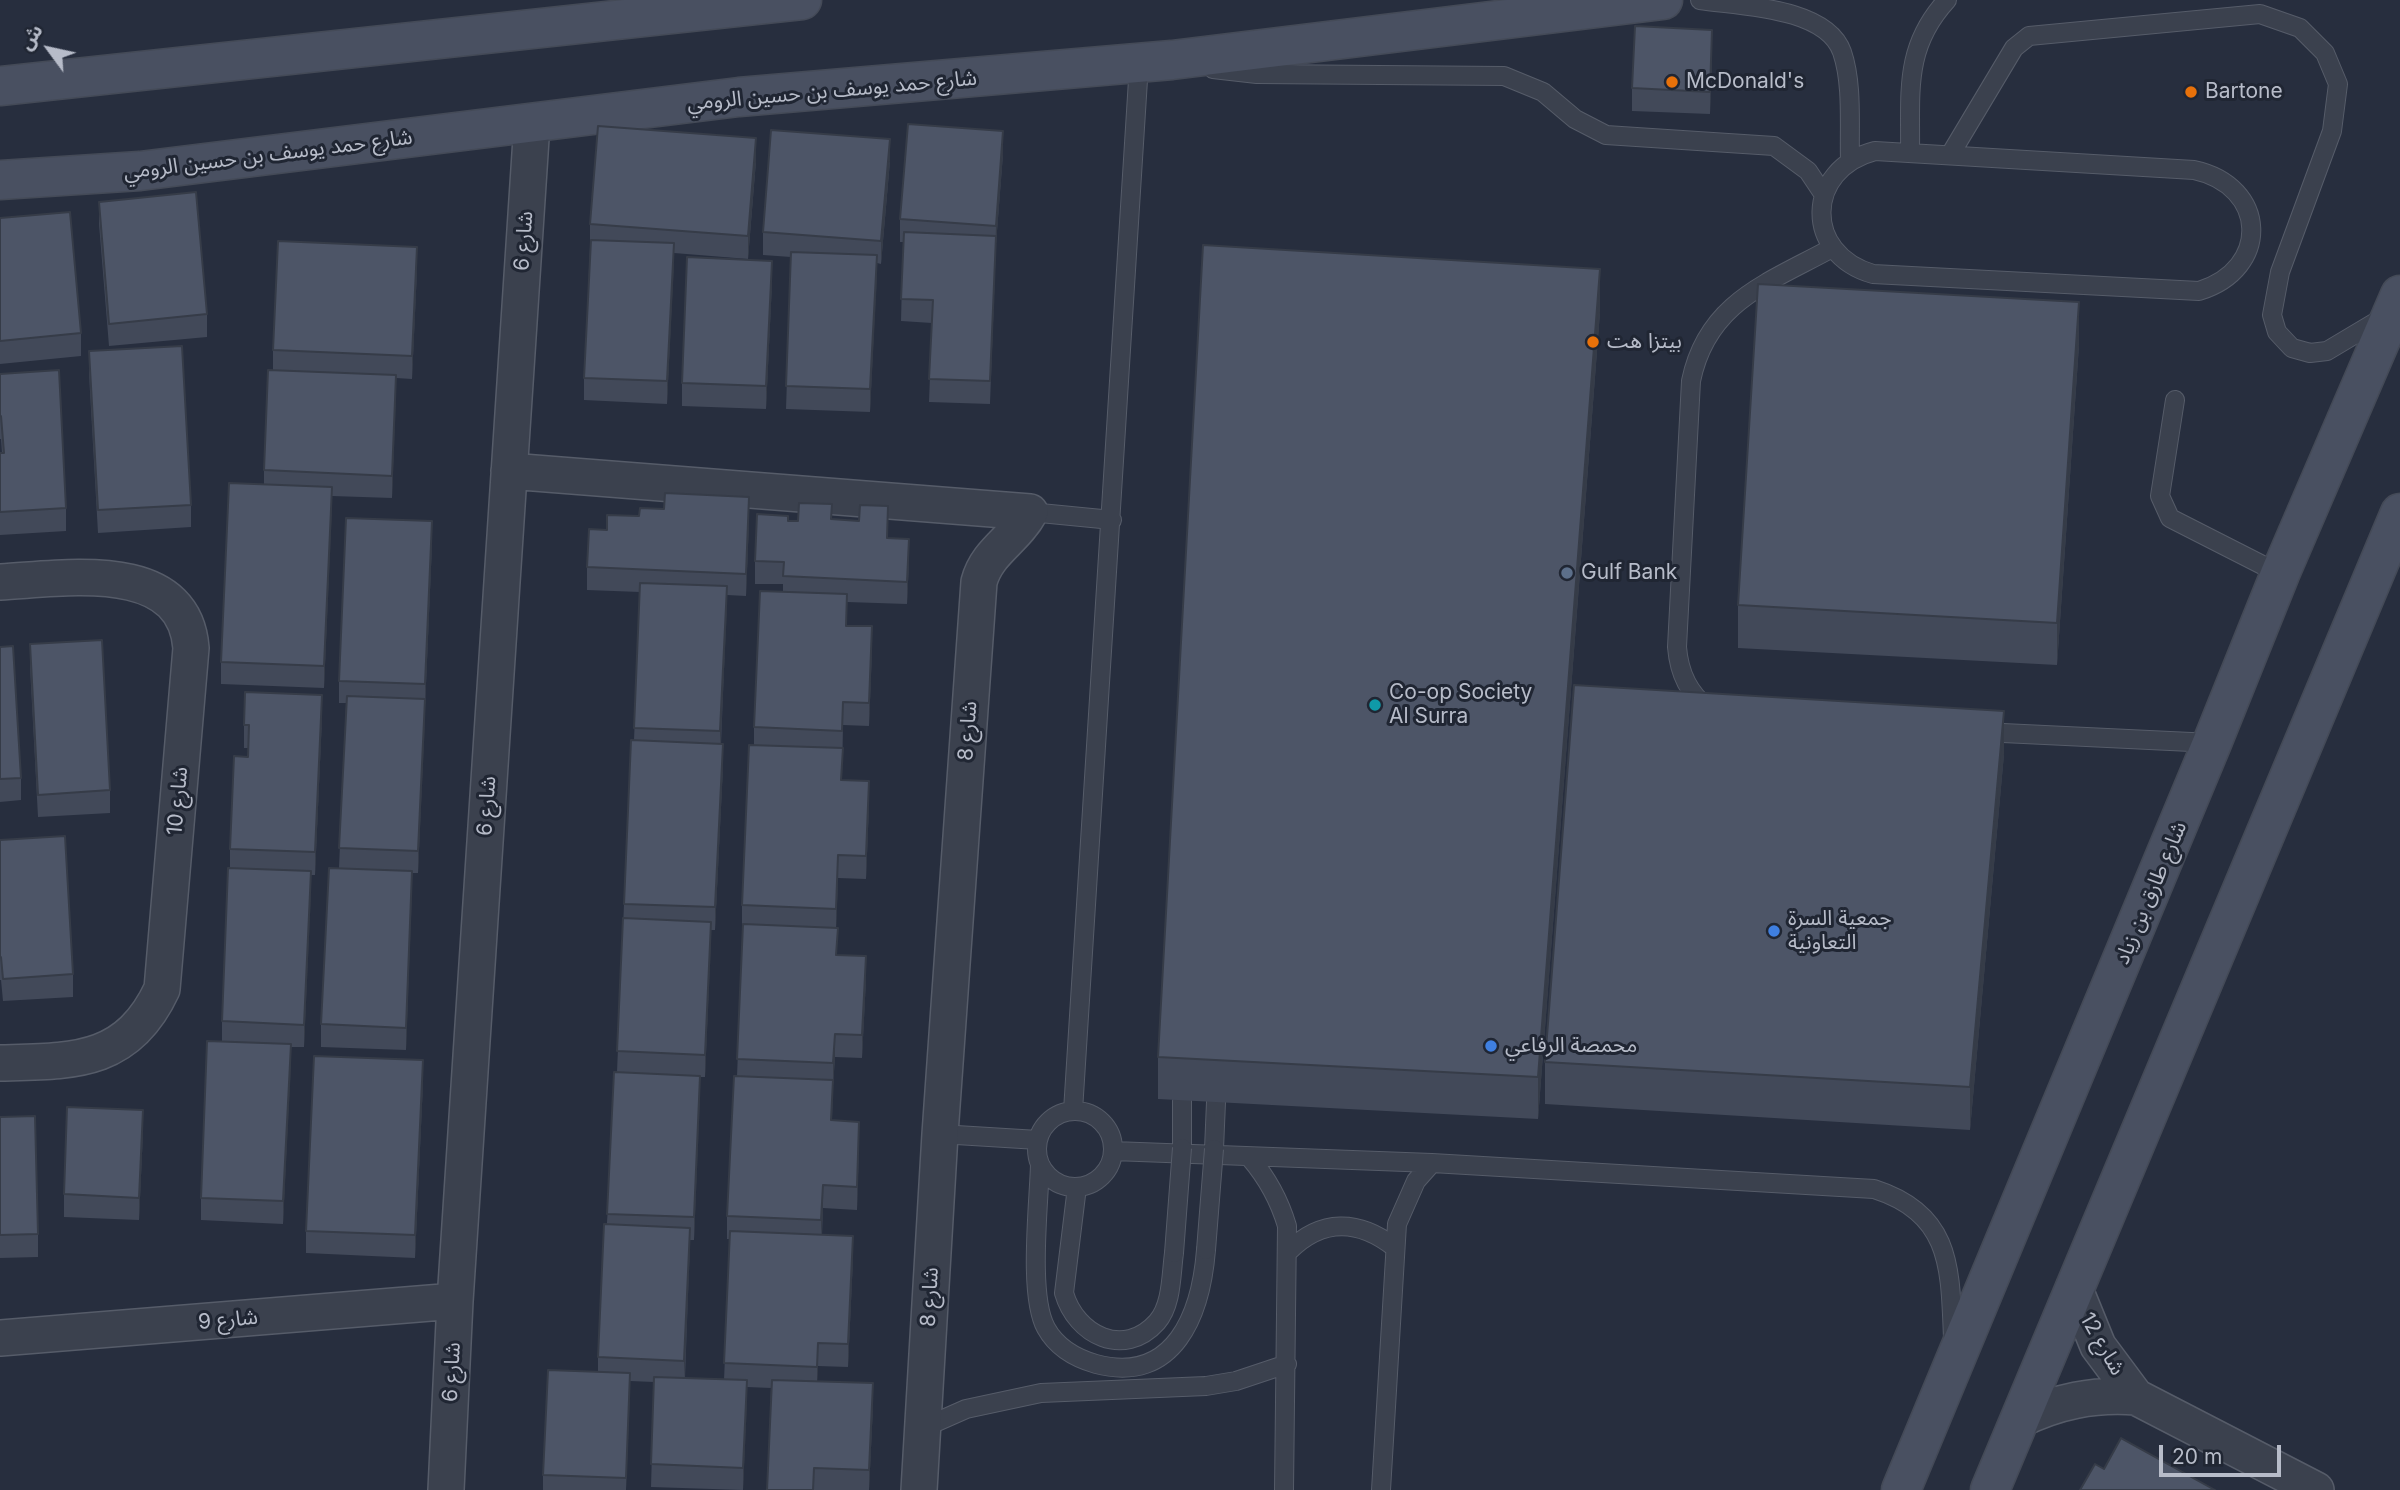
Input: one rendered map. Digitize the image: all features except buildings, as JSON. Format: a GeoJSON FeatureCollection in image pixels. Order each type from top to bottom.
{"type":"FeatureCollection","features":[{"type":"Feature","properties":{"kind":"street"},"geometry":{"type":"LineString","coordinates":[[0,86],[802,0]]}},
{"type":"Feature","properties":{"kind":"street","name":"شارع حمد يوسف بن حسين الرومي"},"geometry":{"type":"LineString","coordinates":[[0,180],[140,171],[738,97],[1156,62],[1663,0]]}},
{"type":"Feature","properties":{"kind":"street","name":"شارع 6"},"geometry":{"type":"LineString","coordinates":[[446,1490],[455,1301],[532,123]]}},
{"type":"Feature","properties":{"kind":"street","name":"شارع طارق بن زياد"},"geometry":{"type":"LineString","coordinates":[[1901,1490],[2213,743],[2280,574],[2396,303]]}},
{"type":"Feature","properties":{"kind":"street"},"geometry":{"type":"LineString","coordinates":[[509,471],[1030,512]]}},
{"type":"Feature","properties":{"kind":"street","name":"شارع 8"},"geometry":{"type":"LineString","coordinates":[[919,1490],[940,1135],[979,582],[982,567],[991,554],[1014,536],[1030,512]]}},
{"type":"Feature","properties":{"kind":"street"},"geometry":{"type":"LineString","coordinates":[[1990,1490],[2400,513]]}},
{"type":"Feature","properties":{"kind":"street","name":"شارع 10"},"geometry":{"type":"LineString","coordinates":[[0,582],[94,578],[137,584],[155,591],[182,615],[190,629],[191,648],[162,989],[139,1027],[110,1048],[84,1059],[0,1063]]}},
{"type":"Feature","properties":{"kind":"street","name":"شارع 12"},"geometry":{"type":"LineString","coordinates":[[2074,1287],[2098,1346],[2136,1397]]}},
{"type":"Feature","properties":{"kind":"street","name":"شارع 9"},"geometry":{"type":"LineString","coordinates":[[0,1338],[455,1301]]}},
{"type":"Feature","properties":{"kind":"street","name":"شارع 12"},"geometry":{"type":"LineString","coordinates":[[2019,1419],[2047,1406],[2076,1398],[2105,1395],[2136,1397],[2316,1490]]}},
{"type":"Feature","properties":{"kind":"lane"},"geometry":{"type":"LineString","coordinates":[[1700,0],[1793,14],[1823,29],[1834,38],[1846,66],[1850,160]]}},
{"type":"Feature","properties":{"kind":"lane"},"geometry":{"type":"LineString","coordinates":[[1910,153],[1914,55],[1928,24],[1947,0]]}},
{"type":"Feature","properties":{"kind":"lane"},"geometry":{"type":"LineString","coordinates":[[1950,155],[2014,48],[2029,36],[2260,14],[2300,29],[2325,54],[2338,84],[2332,131],[2280,272],[2272,315],[2277,332],[2292,348],[2309,353],[2327,351],[2396,303]]}},
{"type":"Feature","properties":{"kind":"lane"},"geometry":{"type":"LineString","coordinates":[[1073,1111],[1112,520],[1156,62],[1257,74],[1504,76],[1544,92],[1576,119],[1606,135],[1774,146],[1808,171],[1824,195]]}},
{"type":"Feature","properties":{"kind":"lane"},"geometry":{"type":"LineString","coordinates":[[1875,151],[1910,153],[2194,170],[2213,174],[2231,185],[2243,200],[2250,218],[2251,239],[2245,258],[2234,274],[2217,286],[2199,291],[1873,274],[1857,269],[1832,248],[1822,220],[1824,195],[1839,169],[1850,160],[1875,151]]}},
{"type":"Feature","properties":{"kind":"lane"},"geometry":{"type":"LineString","coordinates":[[1727,718],[1705,706],[1693,694],[1679,664],[1690,394],[1695,362],[1711,328],[1738,301],[1832,248]]}},
{"type":"Feature","properties":{"kind":"lane"},"geometry":{"type":"LineString","coordinates":[[2175,400],[2160,496],[2164,509],[2170,517],[2280,574]]}},
{"type":"Feature","properties":{"kind":"lane"},"geometry":{"type":"LineString","coordinates":[[1030,512],[1112,520]]}},
{"type":"Feature","properties":{"kind":"lane"},"geometry":{"type":"LineString","coordinates":[[1967,732],[2213,743]]}},
{"type":"Feature","properties":{"kind":"lane"},"geometry":{"type":"LineString","coordinates":[[1077,1187],[1064,1293],[1069,1310],[1088,1332],[1115,1339],[1130,1338],[1157,1322],[1169,1295],[1182,1148],[1182,1101]]}},
{"type":"Feature","properties":{"kind":"lane"},"geometry":{"type":"LineString","coordinates":[[1040,1164],[1054,1182],[1077,1187],[1099,1179],[1107,1170],[1113,1151],[1105,1125],[1085,1112],[1073,1111],[1051,1120],[1038,1140],[1039,1310],[1056,1342],[1080,1359],[1111,1368],[1127,1368],[1164,1354],[1180,1339],[1192,1321],[1199,1298],[1206,1250],[1216,1102]]}},
{"type":"Feature","properties":{"kind":"lane"},"geometry":{"type":"LineString","coordinates":[[940,1135],[1038,1140]]}},
{"type":"Feature","properties":{"kind":"lane"},"geometry":{"type":"LineString","coordinates":[[1113,1151],[1432,1163],[1866,1188],[1887,1193],[1922,1215],[1941,1240],[1951,1276],[1955,1364]]}},
{"type":"Feature","properties":{"kind":"lane"},"geometry":{"type":"LineString","coordinates":[[1250,1158],[1267,1178],[1279,1201],[1287,1226],[1289,1251],[1285,1489]]}},
{"type":"Feature","properties":{"kind":"lane"},"geometry":{"type":"LineString","coordinates":[[1381,1490],[1394,1247],[1405,1201],[1432,1163]]}},
{"type":"Feature","properties":{"kind":"lane"},"geometry":{"type":"LineString","coordinates":[[1289,1251],[1303,1238],[1321,1228],[1340,1225],[1369,1231],[1394,1247]]}},
{"type":"Feature","properties":{"kind":"lane"},"geometry":{"type":"LineString","coordinates":[[923,1428],[966,1409],[1041,1393],[1206,1386],[1248,1378],[1287,1364]]}},
{"type":"Feature","properties":{"kind":"place","name":"McDonald's"},"geometry":{"type":"Point","coordinates":[1672,82]}},
{"type":"Feature","properties":{"kind":"place","name":"Bartone"},"geometry":{"type":"Point","coordinates":[2191,92]}},
{"type":"Feature","properties":{"kind":"place","name":"بيتزا هت"},"geometry":{"type":"Point","coordinates":[1593,342]}},
{"type":"Feature","properties":{"kind":"place","name":"Gulf Bank"},"geometry":{"type":"Point","coordinates":[1567,573]}},
{"type":"Feature","properties":{"kind":"place","name":"Co-op Society Al Surra"},"geometry":{"type":"Point","coordinates":[1375,705]}},
{"type":"Feature","properties":{"kind":"place","name":"جمعية السرة التعاونية"},"geometry":{"type":"Point","coordinates":[1774,931]}},
{"type":"Feature","properties":{"kind":"place","name":"محمصة الرفاعي"},"geometry":{"type":"Point","coordinates":[1491,1046]}}]}
